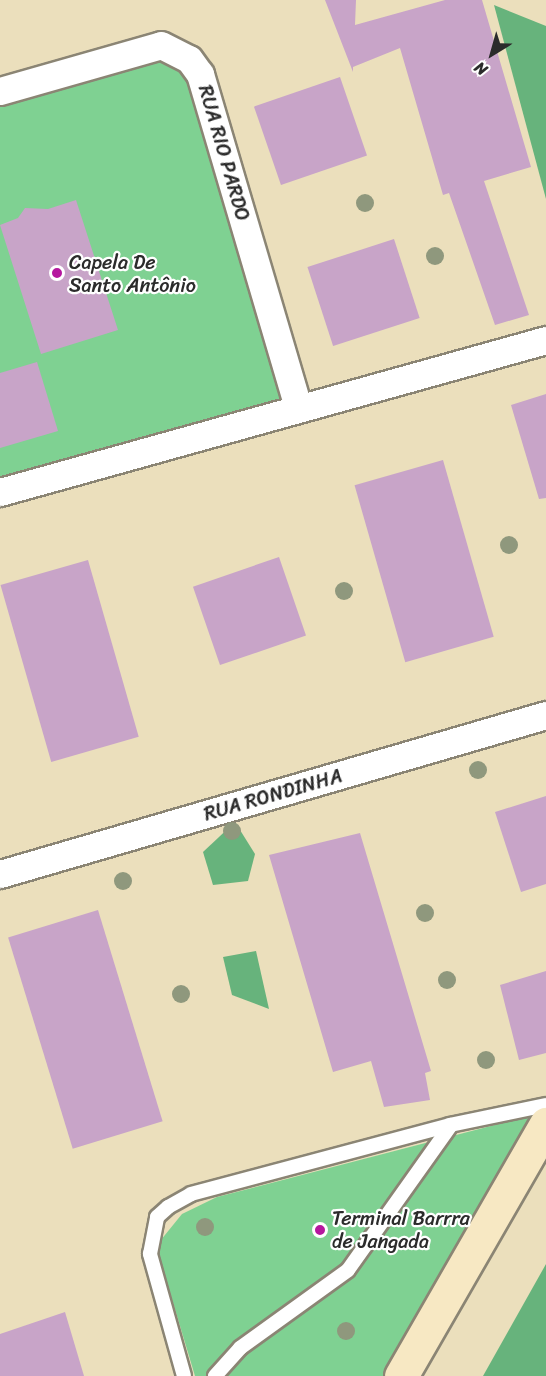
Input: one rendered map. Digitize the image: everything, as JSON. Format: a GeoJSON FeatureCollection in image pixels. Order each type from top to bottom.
{"type":"FeatureCollection","features":[{"type":"Feature","properties":{"kind":"main road"},"geometry":{"type":"LineString","coordinates":[[401,1376],[546,1124]]}},
{"type":"Feature","properties":{"kind":"street","name":"RUA RIO PARDO"},"geometry":{"type":"LineString","coordinates":[[0,91],[160,45],[189,59],[200,74],[298,406]]}},
{"type":"Feature","properties":{"kind":"street"},"geometry":{"type":"LineString","coordinates":[[0,492],[298,406],[546,340]]}},
{"type":"Feature","properties":{"kind":"street","name":"RUA RONDINHA"},"geometry":{"type":"LineString","coordinates":[[0,874],[546,716]]}},
{"type":"Feature","properties":{"kind":"lane"},"geometry":{"type":"LineString","coordinates":[[184,1376],[150,1254],[157,1217],[191,1194],[451,1125],[546,1105]]}},
{"type":"Feature","properties":{"kind":"lane"},"geometry":{"type":"LineString","coordinates":[[215,1376],[240,1348],[348,1270],[451,1125]]}},
{"type":"Feature","properties":{"kind":"green space"},"geometry":{"type":"Polygon","coordinates":[[[494,5],[546,26],[546,199],[494,5]]]}},
{"type":"Feature","properties":{"kind":"green space"},"geometry":{"type":"Polygon","coordinates":[[[161,45],[189,59],[298,406],[0,492],[0,91],[161,45]]]}},
{"type":"Feature","properties":{"kind":"green space"},"geometry":{"type":"Polygon","coordinates":[[[235,822],[255,854],[248,881],[213,885],[203,852],[235,822]]]}},
{"type":"Feature","properties":{"kind":"green space"},"geometry":{"type":"Polygon","coordinates":[[[256,951],[269,1009],[232,995],[223,957],[256,951]]]}},
{"type":"Feature","properties":{"kind":"green space","name":"Terminal Barrra de Jangada"},"geometry":{"type":"Polygon","coordinates":[[[533,1115],[386,1376],[195,1376],[156,1246],[182,1214],[217,1197],[533,1115]]]}},
{"type":"Feature","properties":{"kind":"green space"},"geometry":{"type":"Polygon","coordinates":[[[546,1264],[546,1376],[483,1376],[546,1264]]]}},
{"type":"Feature","properties":{"kind":"building"},"geometry":{"type":"Polygon","coordinates":[[[325,0],[356,0],[355,25],[445,0],[482,0],[531,167],[484,181],[529,315],[495,325],[449,193],[443,195],[400,48],[353,67],[353,72],[325,0]]]}},
{"type":"Feature","properties":{"kind":"building"},"geometry":{"type":"Polygon","coordinates":[[[340,77],[367,155],[281,185],[254,107],[340,77]]]}},
{"type":"Feature","properties":{"kind":"building","name":"Capela De Santo Antônio"},"geometry":{"type":"Polygon","coordinates":[[[76,200],[118,330],[41,354],[0,225],[18,218],[25,208],[48,209],[76,200]]]}},
{"type":"Feature","properties":{"kind":"building"},"geometry":{"type":"Polygon","coordinates":[[[394,239],[420,318],[333,346],[307,267],[394,239]]]}},
{"type":"Feature","properties":{"kind":"building"},"geometry":{"type":"Polygon","coordinates":[[[37,362],[58,431],[0,448],[0,373],[37,362]]]}},
{"type":"Feature","properties":{"kind":"building"},"geometry":{"type":"Polygon","coordinates":[[[546,394],[546,498],[539,499],[511,405],[546,394]]]}},
{"type":"Feature","properties":{"kind":"building"},"geometry":{"type":"Polygon","coordinates":[[[443,460],[494,637],[405,662],[355,485],[443,460]]]}},
{"type":"Feature","properties":{"kind":"building"},"geometry":{"type":"Polygon","coordinates":[[[279,557],[306,635],[220,665],[193,587],[279,557]]]}},
{"type":"Feature","properties":{"kind":"building"},"geometry":{"type":"Polygon","coordinates":[[[88,560],[139,737],[51,762],[1,585],[88,560]]]}},
{"type":"Feature","properties":{"kind":"building"},"geometry":{"type":"Polygon","coordinates":[[[546,796],[546,884],[521,892],[495,812],[546,796]]]}},
{"type":"Feature","properties":{"kind":"building"},"geometry":{"type":"Polygon","coordinates":[[[360,833],[431,1071],[425,1073],[430,1100],[384,1107],[371,1061],[333,1072],[269,855],[360,833]]]}},
{"type":"Feature","properties":{"kind":"building"},"geometry":{"type":"Polygon","coordinates":[[[98,910],[163,1121],[73,1149],[8,937],[98,910]]]}},
{"type":"Feature","properties":{"kind":"building"},"geometry":{"type":"Polygon","coordinates":[[[546,971],[546,1053],[519,1060],[500,985],[546,971]]]}},
{"type":"Feature","properties":{"kind":"building"},"geometry":{"type":"Polygon","coordinates":[[[65,1312],[84,1376],[0,1376],[0,1334],[65,1312]]]}},
{"type":"Feature","properties":{"kind":"place","name":"Capela De Santo Antônio"},"geometry":{"type":"Point","coordinates":[57,273]}},
{"type":"Feature","properties":{"kind":"place","name":"Terminal Barrra de Jangada"},"geometry":{"type":"Point","coordinates":[320,1230]}}]}
